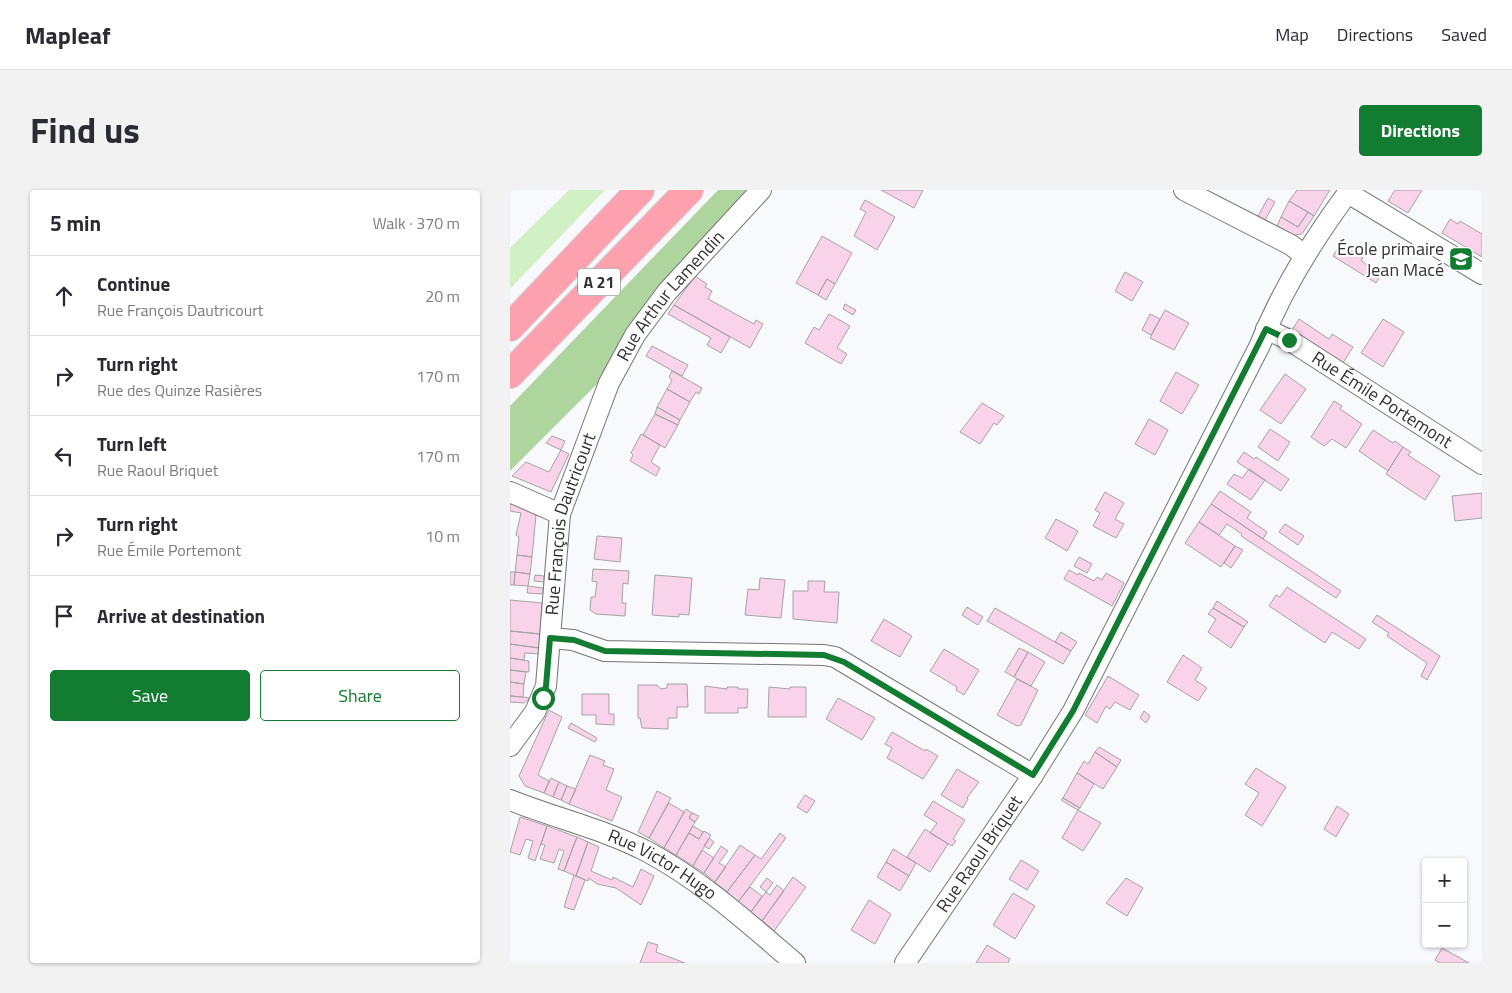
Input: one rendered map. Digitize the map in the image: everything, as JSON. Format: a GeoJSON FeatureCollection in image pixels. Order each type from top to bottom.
{"type":"FeatureCollection","features":[{"type":"Feature","properties":{"kind":"highway","name":"A 21"},"geometry":{"type":"LineString","coordinates":[[510,327],[640,190]]}},
{"type":"Feature","properties":{"kind":"highway","name":"A 21"},"geometry":{"type":"LineString","coordinates":[[510,374],[689,190]]}},
{"type":"Feature","properties":{"kind":"street","name":"Rue Arthur Lamendin"},"geometry":{"type":"LineString","coordinates":[[597,413],[609,383],[635,334],[667,292],[761,190]]}},
{"type":"Feature","properties":{"kind":"street"},"geometry":{"type":"LineString","coordinates":[[1184,190],[1291,245],[1304,255]]}},
{"type":"Feature","properties":{"kind":"street"},"geometry":{"type":"LineString","coordinates":[[1349,191],[1482,274]]}},
{"type":"Feature","properties":{"kind":"street","name":"Rue Raoul Briquet"},"geometry":{"type":"LineString","coordinates":[[905,963],[1033,775],[1073,711],[1304,255],[1349,191]]}},
{"type":"Feature","properties":{"kind":"street","name":"Rue Émile Portemont"},"geometry":{"type":"LineString","coordinates":[[1266,329],[1289,340],[1477,461]]}},
{"type":"Feature","properties":{"kind":"street","name":"Rue François Dautricourt"},"geometry":{"type":"LineString","coordinates":[[510,746],[543,698],[546,686],[560,514],[597,413]]}},
{"type":"Feature","properties":{"kind":"street"},"geometry":{"type":"LineString","coordinates":[[510,492],[560,514]]}},
{"type":"Feature","properties":{"kind":"street"},"geometry":{"type":"LineString","coordinates":[[550,638],[574,640],[605,651],[824,655],[835,657],[1033,775]]}},
{"type":"Feature","properties":{"kind":"street","name":"Rue Victor Hugo"},"geometry":{"type":"LineString","coordinates":[[510,800],[600,831],[647,852],[689,877],[795,963]]}},
{"type":"Feature","properties":{"kind":"green space"},"geometry":{"type":"Polygon","coordinates":[[[569,190],[605,190],[510,289],[510,248],[569,190]]]}},
{"type":"Feature","properties":{"kind":"green space"},"geometry":{"type":"Polygon","coordinates":[[[718,190],[752,190],[629,329],[598,383],[510,471],[510,406],[718,190]]]}},
{"type":"Feature","properties":{"kind":"building"},"geometry":{"type":"Polygon","coordinates":[[[881,190],[923,190],[914,208],[881,190]]]}},
{"type":"Feature","properties":{"kind":"building"},"geometry":{"type":"Polygon","coordinates":[[[1297,190],[1330,190],[1314,216],[1289,201],[1297,190]]]}},
{"type":"Feature","properties":{"kind":"building"},"geometry":{"type":"Polygon","coordinates":[[[1395,190],[1422,190],[1408,213],[1388,201],[1395,190]]]}},
{"type":"Feature","properties":{"kind":"building"},"geometry":{"type":"Polygon","coordinates":[[[1268,198],[1275,202],[1265,220],[1258,216],[1268,198]]]}},
{"type":"Feature","properties":{"kind":"building"},"geometry":{"type":"Polygon","coordinates":[[[865,200],[895,217],[877,250],[854,236],[866,212],[860,209],[865,200]]]}},
{"type":"Feature","properties":{"kind":"building"},"geometry":{"type":"Polygon","coordinates":[[[1289,201],[1308,212],[1298,227],[1281,217],[1289,201]]]}},
{"type":"Feature","properties":{"kind":"building"},"geometry":{"type":"Polygon","coordinates":[[[1308,212],[1314,216],[1302,234],[1294,235],[1277,226],[1281,217],[1298,227],[1308,212]]]}},
{"type":"Feature","properties":{"kind":"building"},"geometry":{"type":"Polygon","coordinates":[[[1450,219],[1458,224],[1460,221],[1482,234],[1482,257],[1442,233],[1450,219]]]}},
{"type":"Feature","properties":{"kind":"building"},"geometry":{"type":"Polygon","coordinates":[[[822,236],[852,253],[835,284],[827,279],[818,295],[796,283],[822,236]]]}},
{"type":"Feature","properties":{"kind":"building"},"geometry":{"type":"Polygon","coordinates":[[[1341,244],[1363,258],[1361,260],[1377,274],[1376,276],[1379,278],[1376,283],[1333,256],[1341,244]]]}},
{"type":"Feature","properties":{"kind":"building"},"geometry":{"type":"Polygon","coordinates":[[[1125,272],[1143,282],[1132,301],[1115,291],[1125,272]]]}},
{"type":"Feature","properties":{"kind":"building"},"geometry":{"type":"Polygon","coordinates":[[[695,276],[707,284],[705,287],[712,291],[708,299],[754,324],[756,320],[763,324],[750,348],[674,305],[695,276]]]}},
{"type":"Feature","properties":{"kind":"building"},"geometry":{"type":"Polygon","coordinates":[[[827,279],[835,284],[826,300],[818,295],[827,279]]]}},
{"type":"Feature","properties":{"kind":"building"},"geometry":{"type":"Polygon","coordinates":[[[845,304],[856,310],[853,315],[843,309],[845,304]]]}},
{"type":"Feature","properties":{"kind":"building"},"geometry":{"type":"Polygon","coordinates":[[[674,305],[730,337],[721,353],[707,345],[711,338],[668,314],[674,305]]]}},
{"type":"Feature","properties":{"kind":"building"},"geometry":{"type":"Polygon","coordinates":[[[1165,310],[1189,323],[1174,350],[1150,338],[1165,310]]]}},
{"type":"Feature","properties":{"kind":"building"},"geometry":{"type":"Polygon","coordinates":[[[829,314],[850,326],[837,348],[847,354],[841,364],[805,343],[814,327],[819,330],[829,314]]]}},
{"type":"Feature","properties":{"kind":"building"},"geometry":{"type":"Polygon","coordinates":[[[1150,314],[1160,319],[1151,335],[1142,330],[1150,314]]]}},
{"type":"Feature","properties":{"kind":"building"},"geometry":{"type":"Polygon","coordinates":[[[1299,319],[1329,339],[1332,334],[1353,347],[1343,363],[1292,330],[1299,319]]]}},
{"type":"Feature","properties":{"kind":"building"},"geometry":{"type":"Polygon","coordinates":[[[1383,319],[1404,332],[1383,367],[1361,353],[1383,319]]]}},
{"type":"Feature","properties":{"kind":"building"},"geometry":{"type":"Polygon","coordinates":[[[652,346],[688,365],[682,376],[646,356],[652,346]]]}},
{"type":"Feature","properties":{"kind":"building"},"geometry":{"type":"Polygon","coordinates":[[[672,371],[702,388],[699,394],[696,392],[690,402],[667,389],[672,380],[669,377],[672,371]]]}},
{"type":"Feature","properties":{"kind":"building"},"geometry":{"type":"Polygon","coordinates":[[[1176,372],[1199,385],[1182,414],[1160,401],[1176,372]]]}},
{"type":"Feature","properties":{"kind":"building"},"geometry":{"type":"Polygon","coordinates":[[[1285,374],[1306,389],[1281,424],[1260,410],[1285,374]]]}},
{"type":"Feature","properties":{"kind":"building"},"geometry":{"type":"Polygon","coordinates":[[[667,389],[690,402],[680,420],[657,407],[667,389]]]}},
{"type":"Feature","properties":{"kind":"building"},"geometry":{"type":"Polygon","coordinates":[[[1334,401],[1342,406],[1340,409],[1362,424],[1346,448],[1332,439],[1324,446],[1311,437],[1334,401]]]}},
{"type":"Feature","properties":{"kind":"building"},"geometry":{"type":"Polygon","coordinates":[[[982,403],[1004,416],[997,425],[994,423],[980,444],[960,432],[982,403]]]}},
{"type":"Feature","properties":{"kind":"building"},"geometry":{"type":"Polygon","coordinates":[[[657,407],[680,420],[678,425],[655,414],[657,407]]]}},
{"type":"Feature","properties":{"kind":"building"},"geometry":{"type":"Polygon","coordinates":[[[655,414],[678,425],[665,448],[643,435],[655,414]]]}},
{"type":"Feature","properties":{"kind":"building"},"geometry":{"type":"Polygon","coordinates":[[[1149,419],[1168,430],[1155,455],[1135,444],[1149,419]]]}},
{"type":"Feature","properties":{"kind":"building"},"geometry":{"type":"Polygon","coordinates":[[[1270,429],[1290,442],[1278,461],[1258,447],[1270,429]]]}},
{"type":"Feature","properties":{"kind":"building"},"geometry":{"type":"Polygon","coordinates":[[[1373,430],[1403,447],[1388,471],[1359,451],[1373,430]]]}},
{"type":"Feature","properties":{"kind":"building"},"geometry":{"type":"Polygon","coordinates":[[[641,434],[660,445],[651,462],[660,468],[656,476],[630,461],[633,455],[631,453],[641,434]]]}},
{"type":"Feature","properties":{"kind":"building"},"geometry":{"type":"Polygon","coordinates":[[[552,436],[565,441],[561,450],[546,443],[552,436]]]}},
{"type":"Feature","properties":{"kind":"building"},"geometry":{"type":"Polygon","coordinates":[[[1403,447],[1411,452],[1408,455],[1440,476],[1425,500],[1386,474],[1403,447]]]}},
{"type":"Feature","properties":{"kind":"building"},"geometry":{"type":"Polygon","coordinates":[[[561,450],[569,454],[551,492],[512,476],[526,462],[549,472],[561,450]]]}},
{"type":"Feature","properties":{"kind":"building"},"geometry":{"type":"Polygon","coordinates":[[[1244,452],[1254,459],[1256,457],[1289,479],[1281,491],[1237,462],[1244,452]]]}},
{"type":"Feature","properties":{"kind":"building"},"geometry":{"type":"Polygon","coordinates":[[[1249,469],[1265,480],[1251,500],[1227,484],[1234,474],[1242,478],[1249,469]]]}},
{"type":"Feature","properties":{"kind":"building"},"geometry":{"type":"Polygon","coordinates":[[[1220,491],[1251,512],[1247,518],[1267,532],[1263,539],[1211,504],[1220,491]]]}},
{"type":"Feature","properties":{"kind":"building"},"geometry":{"type":"Polygon","coordinates":[[[1105,492],[1124,503],[1115,519],[1124,524],[1116,538],[1093,526],[1100,513],[1095,510],[1105,492]]]}},
{"type":"Feature","properties":{"kind":"building"},"geometry":{"type":"Polygon","coordinates":[[[1482,493],[1482,518],[1455,521],[1452,496],[1482,493]]]}},
{"type":"Feature","properties":{"kind":"building"},"geometry":{"type":"Polygon","coordinates":[[[512,503],[536,515],[532,557],[517,555],[519,537],[516,535],[521,513],[510,511],[510,504],[512,503]]]}},
{"type":"Feature","properties":{"kind":"building"},"geometry":{"type":"Polygon","coordinates":[[[1211,504],[1341,591],[1336,598],[1241,536],[1242,534],[1227,524],[1219,535],[1199,522],[1211,504]]]}},
{"type":"Feature","properties":{"kind":"building"},"geometry":{"type":"Polygon","coordinates":[[[1056,519],[1078,531],[1067,551],[1045,538],[1056,519]]]}},
{"type":"Feature","properties":{"kind":"building"},"geometry":{"type":"Polygon","coordinates":[[[1199,522],[1235,546],[1221,567],[1185,543],[1199,522]]]}},
{"type":"Feature","properties":{"kind":"building"},"geometry":{"type":"Polygon","coordinates":[[[1285,524],[1304,536],[1298,545],[1279,532],[1285,524]]]}},
{"type":"Feature","properties":{"kind":"building"},"geometry":{"type":"Polygon","coordinates":[[[597,536],[622,538],[620,562],[594,559],[597,536]]]}},
{"type":"Feature","properties":{"kind":"building"},"geometry":{"type":"Polygon","coordinates":[[[1235,546],[1243,550],[1231,568],[1224,563],[1235,546]]]}},
{"type":"Feature","properties":{"kind":"building"},"geometry":{"type":"Polygon","coordinates":[[[517,555],[532,557],[530,574],[515,572],[517,555]]]}},
{"type":"Feature","properties":{"kind":"building"},"geometry":{"type":"Polygon","coordinates":[[[1079,557],[1092,564],[1087,573],[1074,566],[1079,557]]]}},
{"type":"Feature","properties":{"kind":"building"},"geometry":{"type":"Polygon","coordinates":[[[593,569],[629,571],[628,584],[623,583],[622,603],[626,603],[625,616],[596,614],[590,610],[591,597],[595,597],[597,582],[592,581],[593,569]]]}},
{"type":"Feature","properties":{"kind":"building"},"geometry":{"type":"Polygon","coordinates":[[[1069,570],[1094,581],[1097,577],[1102,580],[1106,573],[1124,583],[1112,606],[1064,579],[1069,570]]]}},
{"type":"Feature","properties":{"kind":"building"},"geometry":{"type":"Polygon","coordinates":[[[510,572],[515,572],[514,585],[510,585],[510,572]]]}},
{"type":"Feature","properties":{"kind":"building"},"geometry":{"type":"Polygon","coordinates":[[[515,572],[530,574],[528,586],[514,585],[515,572]]]}},
{"type":"Feature","properties":{"kind":"building"},"geometry":{"type":"Polygon","coordinates":[[[535,575],[544,576],[544,582],[534,581],[535,575]]]}},
{"type":"Feature","properties":{"kind":"building"},"geometry":{"type":"Polygon","coordinates":[[[655,575],[692,578],[689,615],[679,614],[679,617],[652,615],[655,575]]]}},
{"type":"Feature","properties":{"kind":"building"},"geometry":{"type":"Polygon","coordinates":[[[760,578],[785,580],[781,618],[745,615],[748,589],[759,590],[760,578]]]}},
{"type":"Feature","properties":{"kind":"building"},"geometry":{"type":"Polygon","coordinates":[[[808,581],[825,581],[824,592],[839,592],[837,623],[793,619],[793,591],[808,591],[808,581]]]}},
{"type":"Feature","properties":{"kind":"building"},"geometry":{"type":"Polygon","coordinates":[[[528,586],[543,588],[543,594],[527,593],[528,586]]]}},
{"type":"Feature","properties":{"kind":"building"},"geometry":{"type":"Polygon","coordinates":[[[1287,587],[1366,639],[1359,649],[1332,632],[1325,643],[1269,606],[1276,595],[1280,597],[1287,587]]]}},
{"type":"Feature","properties":{"kind":"building"},"geometry":{"type":"Polygon","coordinates":[[[510,600],[542,603],[540,634],[510,631],[510,600]]]}},
{"type":"Feature","properties":{"kind":"building"},"geometry":{"type":"Polygon","coordinates":[[[1217,601],[1248,622],[1244,627],[1213,608],[1217,601]]]}},
{"type":"Feature","properties":{"kind":"building"},"geometry":{"type":"Polygon","coordinates":[[[967,607],[983,617],[978,625],[962,615],[967,607]]]}},
{"type":"Feature","properties":{"kind":"building"},"geometry":{"type":"Polygon","coordinates":[[[995,608],[1071,651],[1063,664],[987,621],[995,608]]]}},
{"type":"Feature","properties":{"kind":"building"},"geometry":{"type":"Polygon","coordinates":[[[1213,608],[1244,627],[1231,648],[1208,632],[1216,619],[1208,614],[1213,608]]]}},
{"type":"Feature","properties":{"kind":"building"},"geometry":{"type":"Polygon","coordinates":[[[1377,615],[1440,656],[1427,680],[1421,676],[1427,663],[1387,636],[1389,633],[1372,622],[1377,615]]]}},
{"type":"Feature","properties":{"kind":"building"},"geometry":{"type":"Polygon","coordinates":[[[884,619],[912,636],[900,657],[871,641],[884,619]]]}},
{"type":"Feature","properties":{"kind":"building"},"geometry":{"type":"Polygon","coordinates":[[[510,631],[540,634],[539,648],[510,644],[510,631]]]}},
{"type":"Feature","properties":{"kind":"building"},"geometry":{"type":"Polygon","coordinates":[[[1061,632],[1077,642],[1071,651],[1055,642],[1061,632]]]}},
{"type":"Feature","properties":{"kind":"building"},"geometry":{"type":"Polygon","coordinates":[[[510,644],[539,648],[539,654],[525,653],[524,660],[510,658],[510,644]]]}},
{"type":"Feature","properties":{"kind":"building"},"geometry":{"type":"Polygon","coordinates":[[[1019,648],[1028,652],[1014,677],[1005,672],[1019,648]]]}},
{"type":"Feature","properties":{"kind":"building"},"geometry":{"type":"Polygon","coordinates":[[[944,649],[979,670],[964,695],[956,690],[957,687],[930,671],[944,649]]]}},
{"type":"Feature","properties":{"kind":"building"},"geometry":{"type":"Polygon","coordinates":[[[1028,652],[1045,662],[1031,686],[1014,677],[1028,652]]]}},
{"type":"Feature","properties":{"kind":"building"},"geometry":{"type":"Polygon","coordinates":[[[1183,655],[1202,668],[1195,680],[1207,688],[1198,701],[1167,682],[1183,655]]]}},
{"type":"Feature","properties":{"kind":"building"},"geometry":{"type":"Polygon","coordinates":[[[510,658],[529,661],[529,672],[510,670],[510,658]]]}},
{"type":"Feature","properties":{"kind":"building"},"geometry":{"type":"Polygon","coordinates":[[[510,670],[526,672],[524,684],[510,682],[510,670]]]}},
{"type":"Feature","properties":{"kind":"building"},"geometry":{"type":"Polygon","coordinates":[[[1108,676],[1139,695],[1130,710],[1115,702],[1110,709],[1106,706],[1097,723],[1085,715],[1108,676]]]}},
{"type":"Feature","properties":{"kind":"building"},"geometry":{"type":"Polygon","coordinates":[[[1017,679],[1038,690],[1021,725],[1017,726],[997,715],[1017,679]]]}},
{"type":"Feature","properties":{"kind":"building"},"geometry":{"type":"Polygon","coordinates":[[[510,682],[524,684],[523,697],[510,696],[510,682]]]}},
{"type":"Feature","properties":{"kind":"building"},"geometry":{"type":"Polygon","coordinates":[[[667,684],[687,684],[688,707],[677,707],[677,718],[668,718],[668,729],[642,728],[640,718],[638,718],[638,685],[657,685],[661,689],[667,688],[667,684]]]}},
{"type":"Feature","properties":{"kind":"building"},"geometry":{"type":"Polygon","coordinates":[[[705,686],[748,689],[747,708],[738,708],[738,713],[705,713],[705,686]]]}},
{"type":"Feature","properties":{"kind":"building"},"geometry":{"type":"Polygon","coordinates":[[[769,687],[790,689],[790,687],[806,687],[806,717],[768,717],[769,687]]]}},
{"type":"Feature","properties":{"kind":"building"},"geometry":{"type":"Polygon","coordinates":[[[582,694],[609,694],[609,714],[614,714],[614,725],[596,724],[596,715],[582,715],[582,694]]]}},
{"type":"Feature","properties":{"kind":"building"},"geometry":{"type":"Polygon","coordinates":[[[510,696],[530,698],[524,703],[510,702],[510,696]]]}},
{"type":"Feature","properties":{"kind":"building"},"geometry":{"type":"Polygon","coordinates":[[[838,698],[875,718],[862,740],[826,719],[838,698]]]}},
{"type":"Feature","properties":{"kind":"building"},"geometry":{"type":"Polygon","coordinates":[[[549,710],[562,717],[538,775],[549,781],[544,793],[525,786],[519,776],[549,710]]]}},
{"type":"Feature","properties":{"kind":"building"},"geometry":{"type":"Polygon","coordinates":[[[1144,711],[1150,716],[1146,723],[1140,718],[1144,711]]]}},
{"type":"Feature","properties":{"kind":"building"},"geometry":{"type":"Polygon","coordinates":[[[571,723],[597,738],[595,742],[568,728],[571,723]]]}},
{"type":"Feature","properties":{"kind":"building"},"geometry":{"type":"Polygon","coordinates":[[[892,732],[925,751],[926,749],[938,756],[923,779],[887,758],[892,748],[885,744],[892,732]]]}},
{"type":"Feature","properties":{"kind":"building"},"geometry":{"type":"Polygon","coordinates":[[[1099,747],[1121,760],[1117,767],[1095,752],[1099,747]]]}},
{"type":"Feature","properties":{"kind":"building"},"geometry":{"type":"Polygon","coordinates":[[[1095,752],[1117,767],[1103,789],[1077,773],[1084,761],[1088,764],[1095,752]]]}},
{"type":"Feature","properties":{"kind":"building"},"geometry":{"type":"Polygon","coordinates":[[[590,755],[605,761],[603,765],[614,769],[606,790],[622,797],[612,821],[569,804],[590,755]]]}},
{"type":"Feature","properties":{"kind":"building"},"geometry":{"type":"Polygon","coordinates":[[[1256,768],[1286,787],[1262,826],[1245,815],[1259,793],[1245,784],[1256,768]]]}},
{"type":"Feature","properties":{"kind":"building"},"geometry":{"type":"Polygon","coordinates":[[[957,769],[979,782],[967,798],[963,808],[941,795],[957,769]]]}},
{"type":"Feature","properties":{"kind":"building"},"geometry":{"type":"Polygon","coordinates":[[[1077,773],[1094,784],[1080,808],[1063,798],[1077,773]]]}},
{"type":"Feature","properties":{"kind":"building"},"geometry":{"type":"Polygon","coordinates":[[[551,778],[559,782],[553,797],[544,793],[551,778]]]}},
{"type":"Feature","properties":{"kind":"building"},"geometry":{"type":"Polygon","coordinates":[[[559,782],[567,786],[561,800],[553,797],[559,782]]]}},
{"type":"Feature","properties":{"kind":"building"},"geometry":{"type":"Polygon","coordinates":[[[567,786],[576,789],[569,804],[561,800],[567,786]]]}},
{"type":"Feature","properties":{"kind":"building"},"geometry":{"type":"Polygon","coordinates":[[[657,791],[671,798],[649,838],[638,832],[657,791]]]}},
{"type":"Feature","properties":{"kind":"building"},"geometry":{"type":"Polygon","coordinates":[[[805,795],[815,801],[807,813],[797,807],[805,795]]]}},
{"type":"Feature","properties":{"kind":"building"},"geometry":{"type":"Polygon","coordinates":[[[1063,798],[1080,808],[1078,810],[1061,800],[1063,798]]]}},
{"type":"Feature","properties":{"kind":"building"},"geometry":{"type":"Polygon","coordinates":[[[933,801],[965,820],[953,839],[956,841],[952,846],[930,833],[937,823],[924,815],[933,801]]]}},
{"type":"Feature","properties":{"kind":"building"},"geometry":{"type":"Polygon","coordinates":[[[669,803],[684,812],[664,848],[649,838],[669,803]]]}},
{"type":"Feature","properties":{"kind":"building"},"geometry":{"type":"Polygon","coordinates":[[[1337,806],[1349,814],[1336,837],[1324,829],[1337,806]]]}},
{"type":"Feature","properties":{"kind":"building"},"geometry":{"type":"Polygon","coordinates":[[[686,809],[692,813],[689,818],[695,822],[676,855],[664,848],[686,809]]]}},
{"type":"Feature","properties":{"kind":"building"},"geometry":{"type":"Polygon","coordinates":[[[1078,810],[1101,823],[1083,851],[1062,838],[1078,810]]]}},
{"type":"Feature","properties":{"kind":"building"},"geometry":{"type":"Polygon","coordinates":[[[692,813],[699,816],[695,822],[689,818],[692,813]]]}},
{"type":"Feature","properties":{"kind":"building"},"geometry":{"type":"Polygon","coordinates":[[[520,817],[547,826],[535,861],[528,858],[533,841],[526,839],[520,855],[510,852],[520,817]]]}},
{"type":"Feature","properties":{"kind":"building"},"geometry":{"type":"Polygon","coordinates":[[[547,826],[577,837],[564,871],[558,869],[564,851],[559,849],[554,863],[540,859],[545,845],[541,844],[547,826]]]}},
{"type":"Feature","properties":{"kind":"building"},"geometry":{"type":"Polygon","coordinates":[[[693,826],[703,832],[699,839],[689,833],[693,826]]]}},
{"type":"Feature","properties":{"kind":"building"},"geometry":{"type":"Polygon","coordinates":[[[925,829],[948,844],[930,872],[907,857],[925,829]]]}},
{"type":"Feature","properties":{"kind":"building"},"geometry":{"type":"Polygon","coordinates":[[[704,831],[711,835],[693,866],[676,855],[689,833],[699,839],[704,831]]]}},
{"type":"Feature","properties":{"kind":"building"},"geometry":{"type":"Polygon","coordinates":[[[780,833],[786,838],[738,902],[727,892],[755,855],[761,859],[780,833]]]}},
{"type":"Feature","properties":{"kind":"building"},"geometry":{"type":"Polygon","coordinates":[[[577,837],[588,842],[576,876],[564,871],[577,837]]]}},
{"type":"Feature","properties":{"kind":"building"},"geometry":{"type":"Polygon","coordinates":[[[709,838],[714,842],[709,849],[704,846],[709,838]]]}},
{"type":"Feature","properties":{"kind":"building"},"geometry":{"type":"Polygon","coordinates":[[[588,842],[599,847],[591,871],[612,880],[613,877],[633,887],[641,869],[654,876],[641,905],[616,888],[597,884],[589,878],[588,881],[576,876],[588,842]]]}},
{"type":"Feature","properties":{"kind":"building"},"geometry":{"type":"Polygon","coordinates":[[[740,845],[755,855],[727,892],[715,882],[740,845]]]}},
{"type":"Feature","properties":{"kind":"building"},"geometry":{"type":"Polygon","coordinates":[[[721,846],[728,851],[719,863],[726,867],[715,882],[704,873],[721,846]]]}},
{"type":"Feature","properties":{"kind":"building"},"geometry":{"type":"Polygon","coordinates":[[[893,849],[916,863],[909,876],[886,862],[893,849]]]}},
{"type":"Feature","properties":{"kind":"building"},"geometry":{"type":"Polygon","coordinates":[[[702,850],[714,858],[704,873],[693,866],[702,850]]]}},
{"type":"Feature","properties":{"kind":"building"},"geometry":{"type":"Polygon","coordinates":[[[1021,860],[1039,871],[1027,890],[1009,879],[1021,860]]]}},
{"type":"Feature","properties":{"kind":"building"},"geometry":{"type":"Polygon","coordinates":[[[886,862],[909,876],[900,891],[877,877],[886,862]]]}},
{"type":"Feature","properties":{"kind":"building"},"geometry":{"type":"Polygon","coordinates":[[[574,875],[585,880],[574,910],[564,907],[574,875]]]}},
{"type":"Feature","properties":{"kind":"building"},"geometry":{"type":"Polygon","coordinates":[[[793,877],[806,887],[774,931],[762,921],[793,877]]]}},
{"type":"Feature","properties":{"kind":"building"},"geometry":{"type":"Polygon","coordinates":[[[767,878],[773,883],[766,892],[760,887],[767,878]]]}},
{"type":"Feature","properties":{"kind":"building"},"geometry":{"type":"Polygon","coordinates":[[[1126,878],[1143,888],[1127,916],[1106,903],[1126,878]]]}},
{"type":"Feature","properties":{"kind":"building"},"geometry":{"type":"Polygon","coordinates":[[[777,885],[784,891],[762,921],[751,912],[766,892],[770,895],[777,885]]]}},
{"type":"Feature","properties":{"kind":"building"},"geometry":{"type":"Polygon","coordinates":[[[750,887],[762,896],[751,912],[738,902],[750,887]]]}},
{"type":"Feature","properties":{"kind":"building"},"geometry":{"type":"Polygon","coordinates":[[[1013,893],[1035,906],[1015,939],[993,925],[1013,893]]]}},
{"type":"Feature","properties":{"kind":"building"},"geometry":{"type":"Polygon","coordinates":[[[869,900],[891,914],[875,944],[851,930],[869,900]]]}},
{"type":"Feature","properties":{"kind":"building"},"geometry":{"type":"Polygon","coordinates":[[[648,942],[658,945],[656,952],[685,963],[640,963],[648,942]]]}},
{"type":"Feature","properties":{"kind":"building"},"geometry":{"type":"Polygon","coordinates":[[[987,945],[1010,959],[1008,963],[976,963],[987,945]]]}},
{"type":"Feature","properties":{"kind":"building"},"geometry":{"type":"Polygon","coordinates":[[[1442,948],[1469,963],[1440,963],[1435,960],[1442,948]]]}},
{"type":"Feature","properties":{"kind":"place","name":"École primaire Jean Macé"},"geometry":{"type":"Point","coordinates":[1461,259]}},
{"type":"Feature","properties":{"kind":"route"},"geometry":{"type":"LineString","coordinates":[[543,698],[546,686],[550,638],[574,640],[594,649],[605,651],[824,655],[835,657],[844,662],[1033,775],[1073,711],[1260,345],[1266,329],[1289,340]]}}]}
